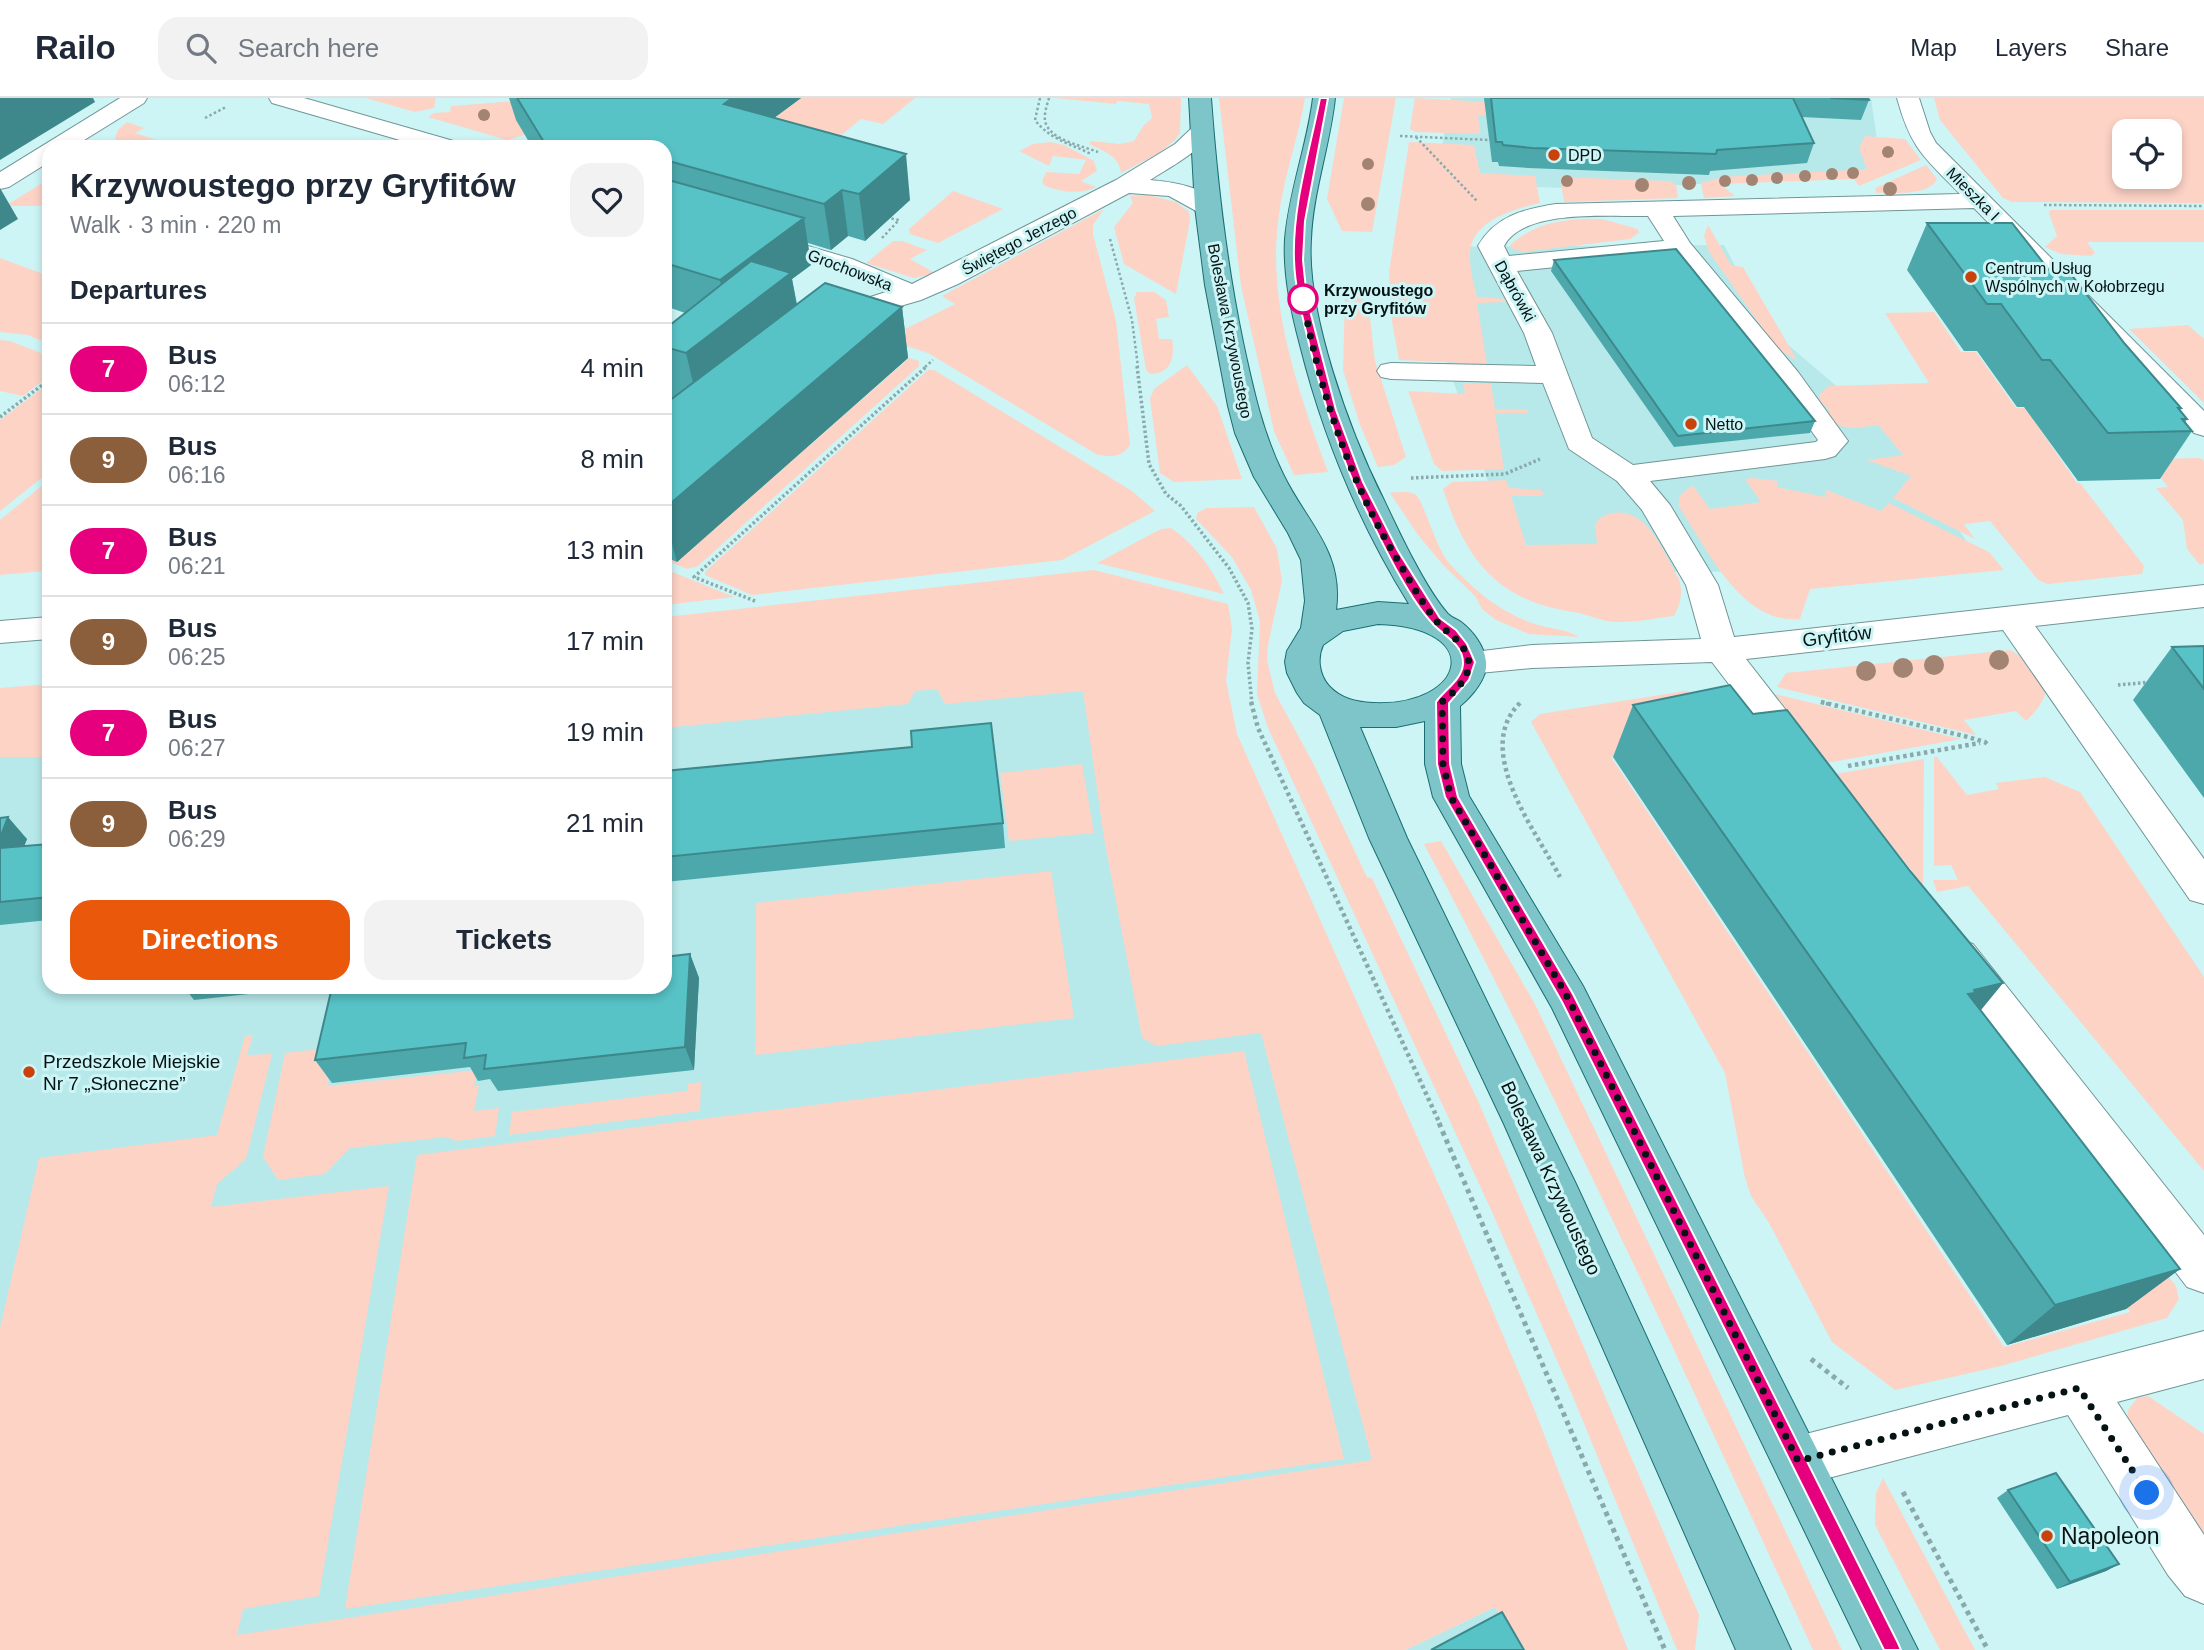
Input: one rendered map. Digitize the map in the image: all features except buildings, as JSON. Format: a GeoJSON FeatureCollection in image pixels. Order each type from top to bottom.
{"type":"FeatureCollection","features":[{"type":"Feature","properties":{"kind":"main road","name":"Bolesława Krzywoustego"},"geometry":{"type":"LineString","coordinates":[[1200,98],[1207,207],[1218,285],[1250,433],[1269,477],[1317,560],[1321,601],[1317,631]]}},
{"type":"Feature","properties":{"kind":"main road"},"geometry":{"type":"LineString","coordinates":[[1324,98],[1300,221],[1298,260],[1303,299],[1333,418],[1357,482],[1392,551],[1436,621],[1452,633],[1463,647],[1469,662],[1465,677],[1442,702],[1419,711],[1391,715],[1363,714],[1335,708],[1317,694],[1305,678],[1301,661],[1306,645],[1317,631],[1339,621],[1378,614],[1412,615],[1436,621]]}},
{"type":"Feature","properties":{"kind":"main road"},"geometry":{"type":"LineString","coordinates":[[1442,702],[1443,764],[1451,797],[1568,998],[1891,1650]]}},
{"type":"Feature","properties":{"kind":"main road","name":"Bolesława Krzywoustego"},"geometry":{"type":"LineString","coordinates":[[1335,708],[1348,748],[1393,850],[1458,979],[1608,1299],[1764,1650]]}},
{"type":"Feature","properties":{"kind":"street"},"geometry":{"type":"LineString","coordinates":[[68,140],[136,98]]}},
{"type":"Feature","properties":{"kind":"street"},"geometry":{"type":"LineString","coordinates":[[280,98],[425,140]]}},
{"type":"Feature","properties":{"kind":"street","name":"Mieszka I"},"geometry":{"type":"LineString","coordinates":[[1908,98],[1918,132],[1927,147],[2204,427]]}},
{"type":"Feature","properties":{"kind":"street","name":"Świętego Jerzego"},"geometry":{"type":"LineString","coordinates":[[912,294],[949,278],[1125,184],[1182,149],[1202,131]]}},
{"type":"Feature","properties":{"kind":"street"},"geometry":{"type":"LineString","coordinates":[[0,182],[42,156]]}},
{"type":"Feature","properties":{"kind":"street"},"geometry":{"type":"LineString","coordinates":[[1125,184],[1175,189],[1207,207]]}},
{"type":"Feature","properties":{"kind":"street","name":"Dąbrówki"},"geometry":{"type":"LineString","coordinates":[[1579,443],[1538,333],[1491,246],[1494,237],[1517,222],[1556,211],[1978,201]]}},
{"type":"Feature","properties":{"kind":"street"},"geometry":{"type":"LineString","coordinates":[[1628,474],[1825,450],[1833,441],[1788,378],[1680,247],[1656,209]]}},
{"type":"Feature","properties":{"kind":"street","name":"Grochowska"},"geometry":{"type":"LineString","coordinates":[[672,213],[843,264],[912,294]]}},
{"type":"Feature","properties":{"kind":"street"},"geometry":{"type":"LineString","coordinates":[[1500,265],[1680,247]]}},
{"type":"Feature","properties":{"kind":"street","name":"Grochowska"},"geometry":{"type":"LineString","coordinates":[[816,328],[842,313],[912,294]]}},
{"type":"Feature","properties":{"kind":"street"},"geometry":{"type":"LineString","coordinates":[[1391,371],[1552,375]]}},
{"type":"Feature","properties":{"kind":"street"},"geometry":{"type":"LineString","coordinates":[[1579,443],[1628,474],[1656,505],[1702,585],[1721,650],[1819,777]]}},
{"type":"Feature","properties":{"kind":"street","name":"Gryfitów"},"geometry":{"type":"LineString","coordinates":[[1469,662],[1521,656],[1641,655],[1721,650],[2204,596]]}},
{"type":"Feature","properties":{"kind":"street"},"geometry":{"type":"LineString","coordinates":[[2011,616],[2204,890]]}},
{"type":"Feature","properties":{"kind":"street"},"geometry":{"type":"LineString","coordinates":[[0,632],[42,629]]}},
{"type":"Feature","properties":{"kind":"street"},"geometry":{"type":"LineString","coordinates":[[1939,930],[2204,1271]]}},
{"type":"Feature","properties":{"kind":"street"},"geometry":{"type":"LineString","coordinates":[[1798,1461],[2204,1355]]}},
{"type":"Feature","properties":{"kind":"street"},"geometry":{"type":"LineString","coordinates":[[2079,1388],[2187,1556],[2204,1577]]}},
{"type":"Feature","properties":{"kind":"path"},"geometry":{"type":"LineString","coordinates":[[1040,98],[1035,120],[1041,130],[1095,156]]}},
{"type":"Feature","properties":{"kind":"path"},"geometry":{"type":"LineString","coordinates":[[1049,98],[1045,118],[1052,131],[1102,154]]}},
{"type":"Feature","properties":{"kind":"path"},"geometry":{"type":"LineString","coordinates":[[205,118],[226,107]]}},
{"type":"Feature","properties":{"kind":"path"},"geometry":{"type":"LineString","coordinates":[[1400,136],[1489,140]]}},
{"type":"Feature","properties":{"kind":"path"},"geometry":{"type":"LineString","coordinates":[[1416,137],[1504,230]]}},
{"type":"Feature","properties":{"kind":"path"},"geometry":{"type":"LineString","coordinates":[[2032,205],[2204,206]]}},
{"type":"Feature","properties":{"kind":"path"},"geometry":{"type":"LineString","coordinates":[[882,239],[899,220],[890,218]]}},
{"type":"Feature","properties":{"kind":"path"},"geometry":{"type":"LineString","coordinates":[[1108,229],[1132,320],[1149,464],[1166,494],[1181,506],[1229,568],[1248,603],[1252,629],[1248,663],[1249,694],[1258,728],[1481,1214],[1562,1398],[1665,1650]]}},
{"type":"Feature","properties":{"kind":"path"},"geometry":{"type":"LineString","coordinates":[[755,601],[694,577],[933,360]]}},
{"type":"Feature","properties":{"kind":"path"},"geometry":{"type":"LineString","coordinates":[[0,416],[42,385]]}},
{"type":"Feature","properties":{"kind":"path"},"geometry":{"type":"LineString","coordinates":[[1427,478],[1505,474],[1579,443]]}},
{"type":"Feature","properties":{"kind":"path"},"geometry":{"type":"LineString","coordinates":[[2062,688],[2151,682]]}},
{"type":"Feature","properties":{"kind":"path"},"geometry":{"type":"LineString","coordinates":[[1747,684],[1987,744],[1819,777]]}},
{"type":"Feature","properties":{"kind":"path"},"geometry":{"type":"LineString","coordinates":[[1528,700],[1518,704],[1508,717],[1500,750],[1506,771],[1561,879]]}},
{"type":"Feature","properties":{"kind":"path"},"geometry":{"type":"LineString","coordinates":[[1806,1356],[1846,1385],[1988,1650]]}},
{"type":"Feature","properties":{"kind":"shaded area"},"geometry":{"type":"Polygon","coordinates":[[[366,98],[436,98],[434,108],[415,112],[366,98]]]}},
{"type":"Feature","properties":{"kind":"shaded area"},"geometry":{"type":"Polygon","coordinates":[[[558,98],[915,98],[883,124],[861,119],[834,141],[672,145],[672,140],[538,140],[525,135],[507,140],[428,117],[434,113],[450,112],[451,106],[558,98]]]}},
{"type":"Feature","properties":{"kind":"shaded area"},"geometry":{"type":"Polygon","coordinates":[[[1055,98],[1181,98],[1180,133],[1159,153],[1121,173],[1114,158],[1089,144],[1091,141],[1120,144],[1134,141],[1152,118],[1149,104],[1117,101],[1116,104],[1055,98]]]}},
{"type":"Feature","properties":{"kind":"shaded area"},"geometry":{"type":"Polygon","coordinates":[[[1219,98],[1305,98],[1280,207],[1276,255],[1288,350],[1328,472],[1294,475],[1274,431],[1241,286],[1219,98]]]}},
{"type":"Feature","properties":{"kind":"shaded area"},"geometry":{"type":"Polygon","coordinates":[[[1344,98],[1396,98],[1372,232],[1342,231],[1327,199],[1344,98]]]}},
{"type":"Feature","properties":{"kind":"shaded area"},"geometry":{"type":"Polygon","coordinates":[[[1415,98],[1636,110],[1516,117],[1478,115],[1480,134],[1416,132],[1410,129],[1415,98]]]}},
{"type":"Feature","properties":{"kind":"shaded area"},"geometry":{"type":"Polygon","coordinates":[[[1451,98],[1871,98],[1882,175],[1640,187],[1563,188],[1435,183],[1451,98]]]}},
{"type":"Feature","properties":{"kind":"shaded area"},"geometry":{"type":"Polygon","coordinates":[[[1934,98],[2204,98],[2204,203],[2012,202],[2003,198],[1940,120],[1934,98]]]}},
{"type":"Feature","properties":{"kind":"shaded area"},"geometry":{"type":"Polygon","coordinates":[[[127,122],[144,128],[135,133],[156,140],[114,140],[118,130],[127,122]]]}},
{"type":"Feature","properties":{"kind":"shaded area"},"geometry":{"type":"Polygon","coordinates":[[[1865,136],[1905,139],[1921,160],[1859,186],[1854,179],[1720,184],[1735,196],[1704,198],[1701,183],[1723,177],[1867,169],[1859,148],[1865,136]]]}},
{"type":"Feature","properties":{"kind":"shaded area"},"geometry":{"type":"Polygon","coordinates":[[[1051,142],[1064,145],[1094,161],[1097,171],[1081,181],[1096,187],[1070,192],[1045,186],[1042,182],[1046,172],[1079,174],[1086,160],[1053,156],[1049,166],[1019,151],[1033,144],[1051,142]]]}},
{"type":"Feature","properties":{"kind":"shaded area"},"geometry":{"type":"Polygon","coordinates":[[[1409,142],[1474,145],[1480,173],[1535,176],[1540,203],[1507,213],[1487,224],[1473,241],[1470,252],[1477,297],[1507,299],[1508,302],[1477,303],[1487,364],[1399,360],[1392,322],[1389,272],[1409,142]]]}},
{"type":"Feature","properties":{"kind":"shaded area"},"geometry":{"type":"Polygon","coordinates":[[[1926,165],[1937,179],[1926,189],[1876,193],[1875,188],[1926,165]]]}},
{"type":"Feature","properties":{"kind":"shaded area"},"geometry":{"type":"Polygon","coordinates":[[[1560,177],[1669,181],[1676,184],[1678,198],[1564,202],[1560,177]]]}},
{"type":"Feature","properties":{"kind":"shaded area"},"geometry":{"type":"Polygon","coordinates":[[[42,183],[42,206],[5,206],[42,183]]]}},
{"type":"Feature","properties":{"kind":"shaded area"},"geometry":{"type":"Polygon","coordinates":[[[953,191],[1003,209],[938,243],[910,234],[909,229],[953,191]]]}},
{"type":"Feature","properties":{"kind":"shaded area"},"geometry":{"type":"Polygon","coordinates":[[[1148,195],[1176,202],[1189,212],[1190,220],[1176,294],[1124,264],[1114,227],[1133,203],[1130,196],[1148,195]]]}},
{"type":"Feature","properties":{"kind":"shaded area"},"geometry":{"type":"Polygon","coordinates":[[[1104,209],[1093,225],[1093,234],[1116,321],[1130,445],[1124,452],[1111,456],[1096,454],[928,353],[885,339],[955,304],[942,296],[1104,209]]]}},
{"type":"Feature","properties":{"kind":"shaded area"},"geometry":{"type":"Polygon","coordinates":[[[2050,210],[2204,210],[2204,242],[2087,242],[2095,253],[2091,256],[2061,254],[2045,247],[2057,236],[2050,210]]]}},
{"type":"Feature","properties":{"kind":"shaded area"},"geometry":{"type":"Polygon","coordinates":[[[1577,219],[1602,219],[1638,229],[1639,233],[1630,239],[1522,252],[1510,245],[1542,226],[1577,219]]]}},
{"type":"Feature","properties":{"kind":"shaded area"},"geometry":{"type":"Polygon","coordinates":[[[1708,225],[1731,265],[1743,267],[1797,360],[1777,349],[1709,252],[1704,236],[1708,225]]]}},
{"type":"Feature","properties":{"kind":"shaded area"},"geometry":{"type":"Polygon","coordinates":[[[893,241],[902,241],[927,250],[910,259],[935,273],[914,278],[866,263],[893,241]]]}},
{"type":"Feature","properties":{"kind":"shaded area"},"geometry":{"type":"Polygon","coordinates":[[[1724,245],[1767,327],[1902,442],[1985,570],[1520,573],[1417,277],[1423,247],[1724,245]]]}},
{"type":"Feature","properties":{"kind":"shaded area"},"geometry":{"type":"Polygon","coordinates":[[[0,258],[42,273],[42,341],[28,335],[0,332],[0,258]]]}},
{"type":"Feature","properties":{"kind":"shaded area"},"geometry":{"type":"Polygon","coordinates":[[[1137,292],[1154,292],[1166,300],[1169,317],[1156,319],[1159,339],[1172,339],[1173,352],[1167,367],[1157,373],[1150,374],[1146,370],[1134,298],[1137,292]]]}},
{"type":"Feature","properties":{"kind":"shaded area"},"geometry":{"type":"Polygon","coordinates":[[[1345,294],[1361,295],[1368,301],[1375,361],[1406,457],[1394,465],[1378,467],[1360,425],[1343,370],[1345,294]]]}},
{"type":"Feature","properties":{"kind":"shaded area"},"geometry":{"type":"Polygon","coordinates":[[[1934,312],[1961,352],[1976,352],[2016,408],[2025,408],[2077,483],[2080,483],[2144,566],[2142,574],[2048,584],[2038,580],[1990,521],[1964,524],[1975,539],[1893,498],[1911,476],[1867,460],[1903,455],[1878,425],[1848,428],[1837,424],[1823,413],[1830,412],[1819,399],[1820,394],[1829,386],[1929,383],[1885,313],[1934,312]]]}},
{"type":"Feature","properties":{"kind":"shaded area"},"geometry":{"type":"Polygon","coordinates":[[[2188,325],[2204,339],[2204,403],[2129,329],[2188,325]]]}},
{"type":"Feature","properties":{"kind":"shaded area"},"geometry":{"type":"Polygon","coordinates":[[[0,340],[42,353],[42,381],[23,396],[0,391],[0,340]]]}},
{"type":"Feature","properties":{"kind":"shaded area"},"geometry":{"type":"Polygon","coordinates":[[[909,358],[919,361],[919,366],[698,566],[687,569],[672,563],[672,560],[677,562],[909,358]]]}},
{"type":"Feature","properties":{"kind":"shaded area"},"geometry":{"type":"Polygon","coordinates":[[[1187,365],[1217,406],[1242,479],[1174,482],[1160,473],[1150,399],[1154,389],[1187,365]]]}},
{"type":"Feature","properties":{"kind":"shaded area"},"geometry":{"type":"Polygon","coordinates":[[[928,370],[934,370],[1132,491],[1155,511],[1062,560],[752,595],[705,575],[706,571],[928,370]]]}},
{"type":"Feature","properties":{"kind":"shaded area"},"geometry":{"type":"Polygon","coordinates":[[[1463,383],[1491,384],[1495,409],[1528,410],[1527,413],[1495,413],[1504,469],[1442,471],[1434,464],[1408,391],[1465,394],[1463,383]]]}},
{"type":"Feature","properties":{"kind":"shaded area"},"geometry":{"type":"Polygon","coordinates":[[[42,388],[42,478],[0,511],[0,420],[42,388]]]}},
{"type":"Feature","properties":{"kind":"shaded area"},"geometry":{"type":"Polygon","coordinates":[[[2200,458],[2204,461],[2204,563],[2200,565],[2187,549],[2183,520],[2156,488],[2168,487],[2154,469],[2152,459],[2200,458]]]}},
{"type":"Feature","properties":{"kind":"shaded area"},"geometry":{"type":"Polygon","coordinates":[[[1745,479],[1778,481],[1777,487],[1825,497],[1826,490],[1881,511],[1889,503],[1989,552],[2004,570],[1810,589],[1800,619],[1779,618],[1760,610],[1728,581],[1679,507],[1682,494],[1693,486],[1710,509],[1761,502],[1745,479]]]}},
{"type":"Feature","properties":{"kind":"shaded area"},"geometry":{"type":"Polygon","coordinates":[[[1506,480],[1509,488],[1540,490],[1544,493],[1541,496],[1511,496],[1526,545],[1597,544],[1595,524],[1611,513],[1626,513],[1646,525],[1679,579],[1681,598],[1674,616],[1609,621],[1547,606],[1524,598],[1505,587],[1488,573],[1474,556],[1462,537],[1443,489],[1452,482],[1506,480]]]}},
{"type":"Feature","properties":{"kind":"shaded area"},"geometry":{"type":"Polygon","coordinates":[[[42,486],[42,571],[0,575],[0,520],[42,486]]]}},
{"type":"Feature","properties":{"kind":"shaded area"},"geometry":{"type":"Polygon","coordinates":[[[1407,492],[1416,495],[1444,556],[1458,573],[1487,598],[1520,618],[1579,637],[1529,634],[1496,620],[1482,609],[1475,596],[1443,565],[1418,535],[1390,493],[1407,492]]]}},
{"type":"Feature","properties":{"kind":"shaded area"},"geometry":{"type":"Polygon","coordinates":[[[1254,507],[1277,549],[1282,581],[1267,660],[1275,693],[1313,763],[1367,877],[1372,878],[1478,1101],[1699,1615],[1695,1650],[1677,1650],[1573,1397],[1492,1212],[1268,728],[1257,694],[1260,621],[1251,590],[1232,557],[1196,519],[1198,512],[1207,508],[1254,507]]]}},
{"type":"Feature","properties":{"kind":"shaded area"},"geometry":{"type":"Polygon","coordinates":[[[1171,528],[1202,558],[1224,594],[1097,563],[1161,529],[1171,528]]]}},
{"type":"Feature","properties":{"kind":"shaded area"},"geometry":{"type":"Polygon","coordinates":[[[1094,570],[1228,604],[1232,629],[1226,680],[1237,734],[1454,1219],[1533,1406],[1628,1650],[1520,1650],[1495,1607],[1406,1650],[0,1650],[0,1328],[39,1158],[217,1135],[245,1036],[253,1035],[247,1055],[272,1054],[246,1159],[217,1184],[211,1207],[389,1186],[319,1596],[243,1609],[237,1635],[1372,1460],[1261,1033],[1157,1046],[1142,1038],[1104,838],[1083,691],[945,704],[937,689],[915,691],[908,704],[672,727],[672,616],[1094,570]]]}},
{"type":"Feature","properties":{"kind":"shaded area"},"geometry":{"type":"Polygon","coordinates":[[[672,572],[734,597],[672,604],[672,572]]]}},
{"type":"Feature","properties":{"kind":"shaded area"},"geometry":{"type":"Polygon","coordinates":[[[2010,650],[2024,658],[2046,689],[2043,698],[2026,721],[2016,711],[1964,720],[1976,735],[1777,687],[1786,673],[2010,650]]]}},
{"type":"Feature","properties":{"kind":"shaded area"},"geometry":{"type":"Polygon","coordinates":[[[1146,669],[1491,1580],[975,1650],[0,1650],[0,757],[42,757],[42,994],[672,994],[672,713],[1146,669]]]}},
{"type":"Feature","properties":{"kind":"shaded area"},"geometry":{"type":"Polygon","coordinates":[[[42,685],[42,757],[0,757],[0,688],[42,685]]]}},
{"type":"Feature","properties":{"kind":"shaded area"},"geometry":{"type":"Polygon","coordinates":[[[1685,691],[1722,698],[1707,735],[1611,757],[2004,1347],[2130,1312],[2093,1259],[2141,1241],[2176,1286],[2179,1299],[2167,1318],[2001,1366],[1895,1390],[1832,1342],[1769,1223],[1751,1196],[1745,1178],[1725,1073],[1531,722],[1540,714],[1685,691]]]}},
{"type":"Feature","properties":{"kind":"shaded area"},"geometry":{"type":"Polygon","coordinates":[[[1775,694],[1961,739],[1826,763],[1775,694]]]}},
{"type":"Feature","properties":{"kind":"shaded area"},"geometry":{"type":"Polygon","coordinates":[[[1934,757],[1937,757],[1967,795],[1999,789],[1996,783],[2045,777],[2080,792],[2204,977],[2204,1171],[1968,886],[1937,892],[1933,880],[1958,880],[1951,865],[1934,866],[1934,757]]]}},
{"type":"Feature","properties":{"kind":"shaded area"},"geometry":{"type":"Polygon","coordinates":[[[1924,759],[1923,885],[1835,774],[1924,759]]]}},
{"type":"Feature","properties":{"kind":"shaded area"},"geometry":{"type":"Polygon","coordinates":[[[1082,764],[1094,833],[1009,841],[1000,773],[1082,764]]]}},
{"type":"Feature","properties":{"kind":"shaded area"},"geometry":{"type":"Polygon","coordinates":[[[1441,841],[1535,1004],[1842,1650],[1813,1650],[1576,1144],[1424,844],[1441,841]]]}},
{"type":"Feature","properties":{"kind":"shaded area"},"geometry":{"type":"Polygon","coordinates":[[[1051,871],[1074,1018],[755,1055],[756,903],[1051,871]]]}},
{"type":"Feature","properties":{"kind":"shaded area"},"geometry":{"type":"Polygon","coordinates":[[[335,1047],[327,1086],[477,1070],[474,1086],[479,1086],[474,1111],[499,1108],[495,1136],[457,1141],[446,1137],[350,1148],[325,1174],[278,1180],[263,1157],[285,1053],[335,1047]]]}},
{"type":"Feature","properties":{"kind":"shaded area"},"geometry":{"type":"Polygon","coordinates":[[[1244,1051],[1344,1459],[345,1609],[417,1155],[1244,1051]]]}},
{"type":"Feature","properties":{"kind":"shaded area"},"geometry":{"type":"Polygon","coordinates":[[[701,1082],[700,1111],[509,1135],[512,1112],[687,1091],[688,1084],[701,1082]]]}},
{"type":"Feature","properties":{"kind":"shaded area"},"geometry":{"type":"Polygon","coordinates":[[[2148,1396],[2204,1434],[2204,1544],[2127,1423],[2128,1410],[2137,1398],[2148,1396]]]}},
{"type":"Feature","properties":{"kind":"shaded area"},"geometry":{"type":"Polygon","coordinates":[[[1883,1478],[1975,1650],[1940,1650],[1875,1525],[1876,1493],[1883,1478]]]}},
{"type":"Feature","properties":{"kind":"shaded area"},"geometry":{"type":"Polygon","coordinates":[[[1495,1607],[1520,1650],[1406,1650],[1495,1607]]]}},
{"type":"Feature","properties":{"kind":"bus line","name":"7"},"geometry":{"type":"LineString","coordinates":[[1324,98],[1300,221],[1298,260],[1303,299],[1336,429],[1357,482],[1392,551],[1420,597],[1436,621],[1452,633],[1463,647],[1469,662],[1465,677],[1456,691],[1442,702],[1443,764],[1451,797],[1568,998],[1891,1650]]}},
{"type":"Feature","properties":{"kind":"place","name":"DPD"},"geometry":{"type":"Point","coordinates":[1554,155]}},
{"type":"Feature","properties":{"kind":"place","name":"Centrum Usług Wspólnych w Kołobrzegu"},"geometry":{"type":"Point","coordinates":[1971,277]}},
{"type":"Feature","properties":{"kind":"place","name":"Krzywoustego przy Gryfitów"},"geometry":{"type":"Point","coordinates":[1303,299]}},
{"type":"Feature","properties":{"kind":"place","name":"Netto"},"geometry":{"type":"Point","coordinates":[1691,424]}},
{"type":"Feature","properties":{"kind":"place","name":"Przedszkole Miejskie Nr 7 „Słoneczne”"},"geometry":{"type":"Point","coordinates":[29,1072]}},
{"type":"Feature","properties":{"kind":"place","name":"Napoleon"},"geometry":{"type":"Point","coordinates":[2047,1536]}},
{"type":"Feature","properties":{"kind":"route"},"geometry":{"type":"LineString","coordinates":[[1303,299],[1336,429],[1357,482],[1392,551],[1420,597],[1436,621],[1452,633],[1463,647],[1469,662],[1465,677],[1456,691],[1442,702],[1443,764],[1451,797],[1568,998],[1798,1461],[2079,1388],[2147,1493]]}}]}
